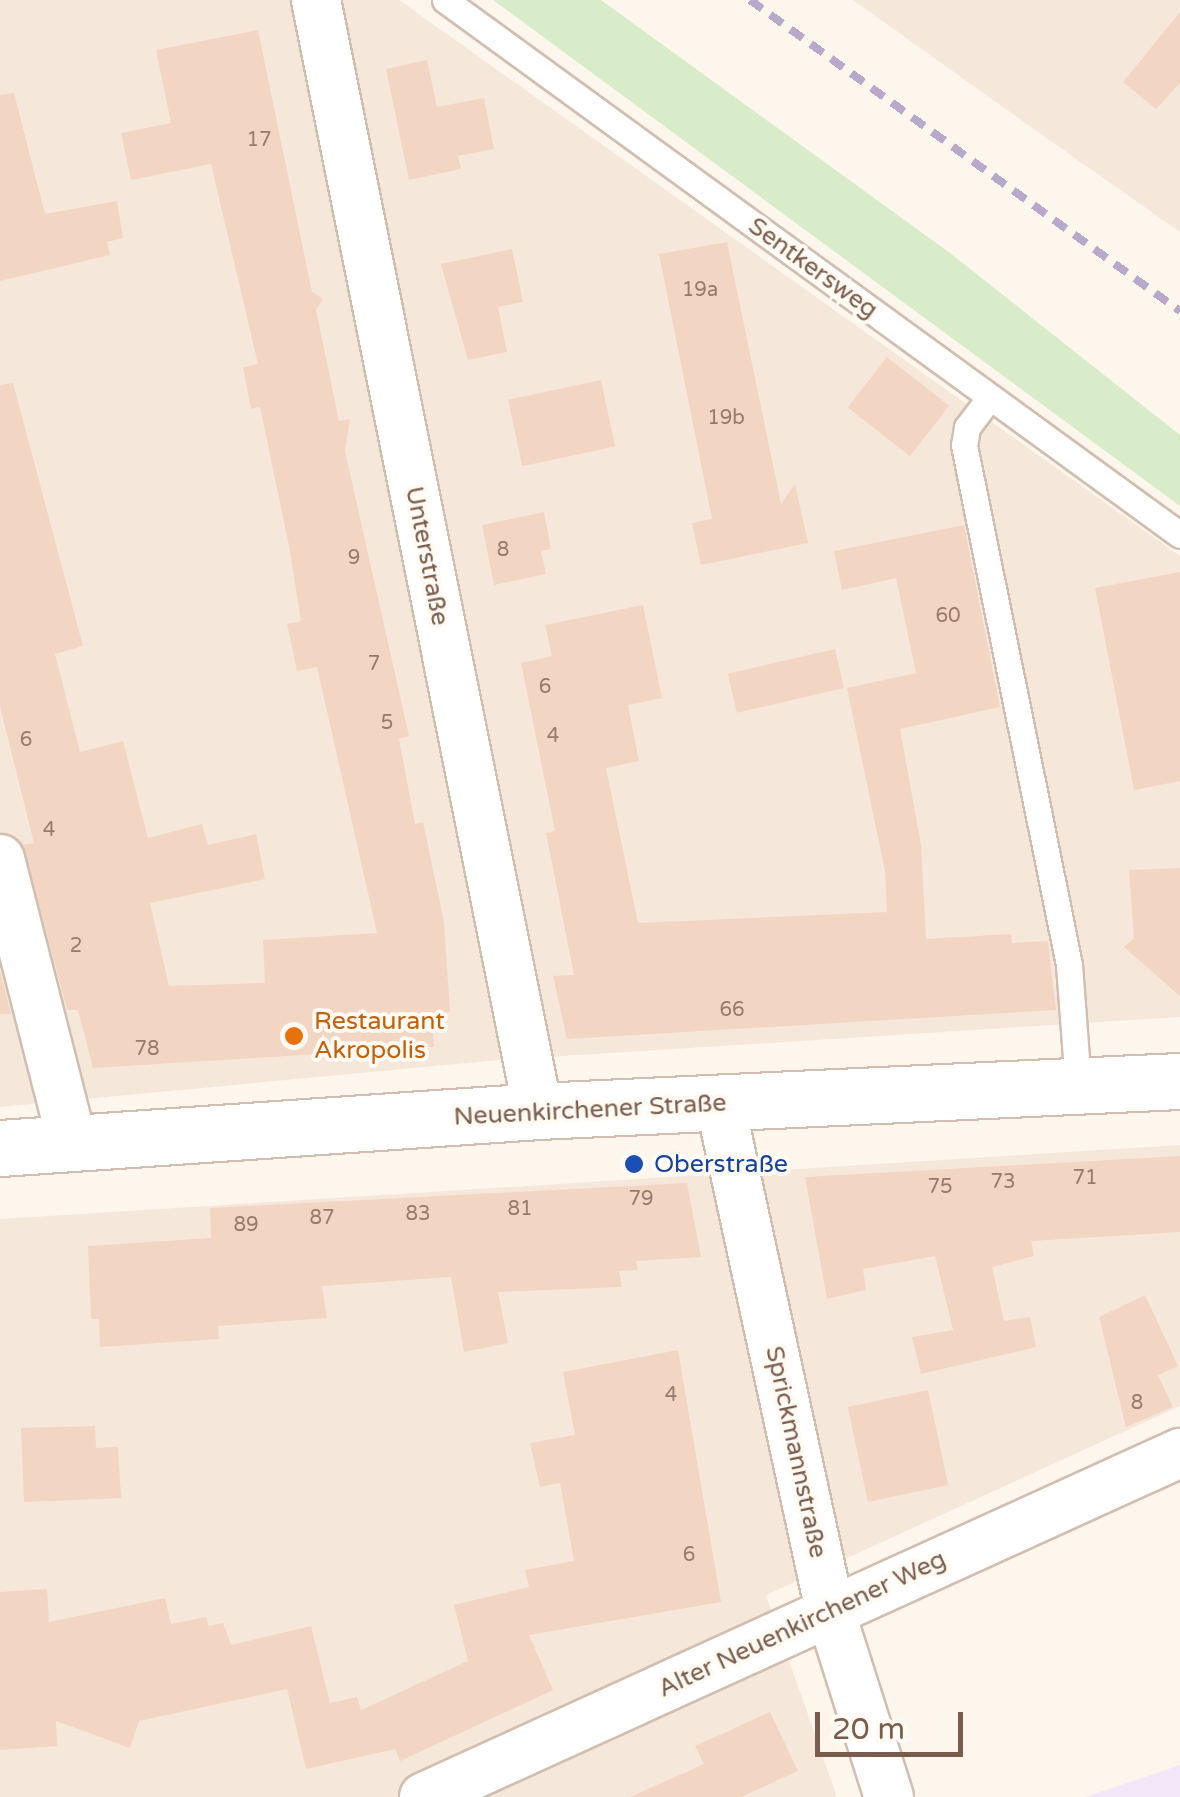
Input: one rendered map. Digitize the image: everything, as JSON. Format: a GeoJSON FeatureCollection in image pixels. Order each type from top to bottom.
{"type":"FeatureCollection","features":[{"type":"Feature","properties":{"kind":"street","name":"Unterstraße"},"geometry":{"type":"LineString","coordinates":[[316,0],[538,1111]]}},
{"type":"Feature","properties":{"kind":"street"},"geometry":{"type":"LineString","coordinates":[[0,860],[72,1142]]}},
{"type":"Feature","properties":{"kind":"street","name":"Neuenkirchener Straße"},"geometry":{"type":"LineString","coordinates":[[0,1148],[538,1111],[1180,1082]]}},
{"type":"Feature","properties":{"kind":"street","name":"Sprickmannstraße"},"geometry":{"type":"LineString","coordinates":[[720,1103],[830,1611],[889,1797]]}},
{"type":"Feature","properties":{"kind":"street","name":"Alter Neuenkirchener Weg"},"geometry":{"type":"LineString","coordinates":[[424,1797],[1180,1453]]}},
{"type":"Feature","properties":{"kind":"lane","name":"Sentkersweg"},"geometry":{"type":"LineString","coordinates":[[445,0],[1180,535]]}},
{"type":"Feature","properties":{"kind":"lane"},"geometry":{"type":"LineString","coordinates":[[990,397],[967,427],[964,445],[1069,965],[1078,1085]]}},
{"type":"Feature","properties":{"kind":"shaded area"},"geometry":{"type":"Polygon","coordinates":[[[0,0],[399,0],[1180,556],[1180,1017],[499,1060],[0,1107],[0,0]]]}},
{"type":"Feature","properties":{"kind":"shaded area"},"geometry":{"type":"Polygon","coordinates":[[[853,0],[1180,0],[1180,232],[1069,154],[853,0]]]}},
{"type":"Feature","properties":{"kind":"shaded area"},"geometry":{"type":"Polygon","coordinates":[[[1180,1145],[1180,1406],[766,1595],[837,1797],[0,1797],[0,1219],[1180,1145]]]}},
{"type":"Feature","properties":{"kind":"shaded area"},"geometry":{"type":"Polygon","coordinates":[[[1180,1765],[1180,1797],[1085,1797],[1180,1765]]]}},
{"type":"Feature","properties":{"kind":"green space"},"geometry":{"type":"Polygon","coordinates":[[[493,0],[601,0],[950,253],[1180,435],[1180,506],[493,0]]]}},
{"type":"Feature","properties":{"kind":"building"},"geometry":{"type":"Polygon","coordinates":[[[1180,12],[1180,83],[1156,109],[1123,82],[1180,12]]]}},
{"type":"Feature","properties":{"kind":"building"},"geometry":{"type":"Polygon","coordinates":[[[258,30],[312,292],[323,299],[316,310],[339,421],[350,419],[345,451],[409,736],[399,739],[415,824],[423,822],[444,922],[450,1012],[431,1014],[434,1047],[93,1068],[78,1010],[67,1010],[23,845],[34,843],[0,706],[0,385],[13,383],[83,646],[55,654],[80,752],[123,741],[148,838],[202,824],[208,845],[256,834],[265,879],[150,903],[169,986],[265,983],[263,940],[377,933],[317,667],[297,671],[287,624],[301,621],[289,546],[260,407],[251,409],[243,367],[258,364],[211,164],[131,180],[121,133],[171,123],[156,50],[258,30]]]}},
{"type":"Feature","properties":{"kind":"building"},"geometry":{"type":"Polygon","coordinates":[[[427,60],[437,107],[484,98],[494,149],[458,156],[461,169],[409,180],[386,69],[427,60]]]}},
{"type":"Feature","properties":{"kind":"building"},"geometry":{"type":"Polygon","coordinates":[[[14,93],[45,214],[117,201],[123,238],[107,242],[110,255],[0,281],[0,95],[14,93]]]}},
{"type":"Feature","properties":{"kind":"building"},"geometry":{"type":"Polygon","coordinates":[[[727,242],[781,504],[795,484],[808,543],[701,565],[692,523],[712,519],[659,254],[727,242]]]}},
{"type":"Feature","properties":{"kind":"building"},"geometry":{"type":"Polygon","coordinates":[[[512,249],[523,302],[498,307],[507,352],[468,360],[441,264],[512,249]]]}},
{"type":"Feature","properties":{"kind":"building"},"geometry":{"type":"Polygon","coordinates":[[[887,357],[949,406],[910,456],[848,407],[887,357]]]}},
{"type":"Feature","properties":{"kind":"building"},"geometry":{"type":"Polygon","coordinates":[[[601,380],[615,447],[522,466],[508,400],[601,380]]]}},
{"type":"Feature","properties":{"kind":"building"},"geometry":{"type":"Polygon","coordinates":[[[544,512],[551,549],[541,551],[546,574],[494,585],[482,525],[544,512]]]}},
{"type":"Feature","properties":{"kind":"building"},"geometry":{"type":"Polygon","coordinates":[[[964,525],[1000,707],[900,729],[921,845],[926,939],[1011,934],[1012,943],[1048,941],[1056,1010],[567,1039],[553,976],[574,975],[546,833],[555,831],[521,663],[552,656],[545,625],[643,605],[662,698],[628,705],[639,761],[606,768],[638,923],[887,912],[885,871],[847,688],[916,673],[896,578],[842,590],[834,551],[964,525]]]}},
{"type":"Feature","properties":{"kind":"building"},"geometry":{"type":"Polygon","coordinates":[[[1180,572],[1180,781],[1134,790],[1095,588],[1180,572]]]}},
{"type":"Feature","properties":{"kind":"building"},"geometry":{"type":"Polygon","coordinates":[[[835,649],[844,688],[737,713],[728,674],[835,649]]]}},
{"type":"Feature","properties":{"kind":"building"},"geometry":{"type":"Polygon","coordinates":[[[1180,868],[1180,996],[1124,947],[1134,938],[1129,870],[1180,868]]]}},
{"type":"Feature","properties":{"kind":"building"},"geometry":{"type":"Polygon","coordinates":[[[0,971],[11,1014],[0,1014],[0,971]]]}},
{"type":"Feature","properties":{"kind":"building"},"geometry":{"type":"Polygon","coordinates":[[[1180,1156],[1180,1232],[1031,1241],[1034,1256],[992,1267],[1004,1321],[1030,1317],[1036,1347],[921,1374],[912,1337],[953,1330],[935,1256],[863,1269],[866,1290],[827,1299],[805,1177],[1180,1156]]]}},
{"type":"Feature","properties":{"kind":"building"},"geometry":{"type":"Polygon","coordinates":[[[687,1183],[701,1257],[636,1261],[638,1270],[619,1271],[622,1287],[498,1292],[508,1343],[464,1352],[451,1277],[322,1286],[327,1318],[218,1326],[219,1339],[100,1347],[99,1319],[91,1319],[88,1246],[211,1238],[210,1208],[687,1183]]]}},
{"type":"Feature","properties":{"kind":"building"},"geometry":{"type":"Polygon","coordinates":[[[1145,1295],[1178,1366],[1158,1375],[1173,1407],[1126,1427],[1099,1317],[1145,1295]]]}},
{"type":"Feature","properties":{"kind":"building"},"geometry":{"type":"Polygon","coordinates":[[[678,1350],[721,1602],[529,1635],[553,1690],[400,1761],[395,1749],[306,1769],[287,1689],[139,1721],[130,1748],[56,1721],[57,1746],[0,1750],[0,1592],[47,1589],[49,1622],[165,1598],[171,1624],[206,1617],[209,1626],[223,1623],[231,1645],[311,1626],[330,1703],[357,1697],[361,1710],[468,1661],[454,1605],[529,1587],[525,1570],[574,1561],[560,1483],[540,1487],[530,1443],[575,1435],[563,1372],[678,1350]]]}},
{"type":"Feature","properties":{"kind":"building"},"geometry":{"type":"Polygon","coordinates":[[[928,1390],[948,1485],[868,1502],[848,1407],[928,1390]]]}},
{"type":"Feature","properties":{"kind":"building"},"geometry":{"type":"Polygon","coordinates":[[[95,1426],[96,1448],[118,1447],[121,1498],[24,1502],[21,1428],[95,1426]]]}},
{"type":"Feature","properties":{"kind":"building"},"geometry":{"type":"Polygon","coordinates":[[[770,1712],[798,1771],[741,1797],[630,1797],[704,1764],[695,1746],[770,1712]]]}},
{"type":"Feature","properties":{"kind":"railway"},"geometry":{"type":"LineString","coordinates":[[750,0],[1180,311]]}},
{"type":"Feature","properties":{"kind":"place","name":"Restaurant Akropolis"},"geometry":{"type":"Point","coordinates":[294,1036]}},
{"type":"Feature","properties":{"kind":"place","name":"Oberstraße"},"geometry":{"type":"Point","coordinates":[634,1164]}}]}
